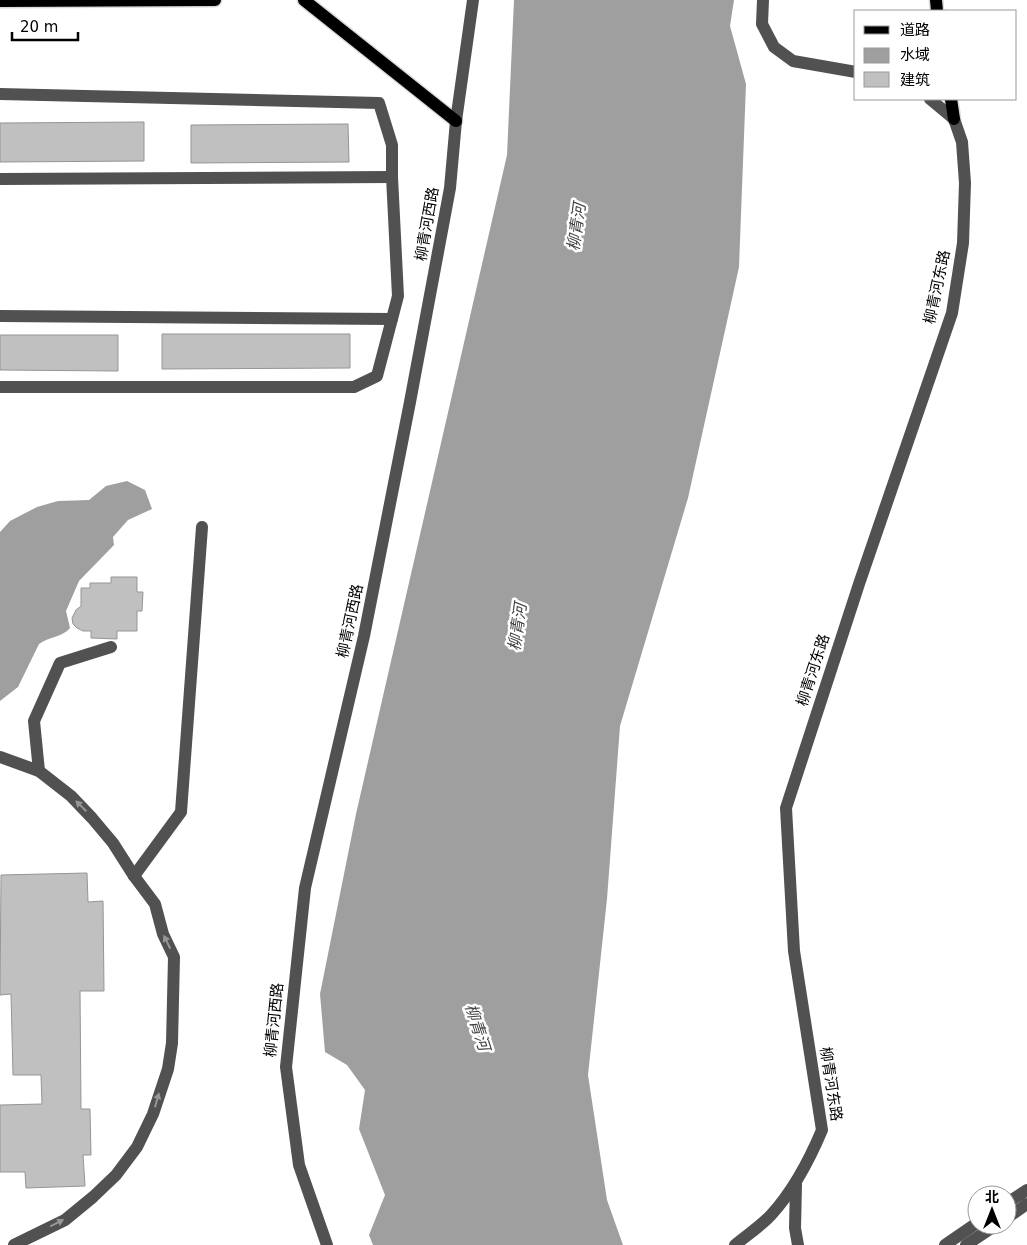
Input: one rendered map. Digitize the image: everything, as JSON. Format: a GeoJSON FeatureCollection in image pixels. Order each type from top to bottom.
{"type":"FeatureCollection","features":[{"type":"Feature","properties":{"kind":"main road"},"geometry":{"type":"LineString","coordinates":[[0,1],[216,0]]}},
{"type":"Feature","properties":{"kind":"main road"},"geometry":{"type":"LineString","coordinates":[[304,0],[456,121]]}},
{"type":"Feature","properties":{"kind":"main road"},"geometry":{"type":"LineString","coordinates":[[951,100],[954,119]]}},
{"type":"Feature","properties":{"kind":"street","name":"柳青河西路"},"geometry":{"type":"LineString","coordinates":[[327,1245],[299,1165],[286,1067],[304,888],[368,616],[450,188],[456,121],[473,0]]}},
{"type":"Feature","properties":{"kind":"street"},"geometry":{"type":"LineString","coordinates":[[764,0],[762,24],[774,47],[793,61],[854,72]]}},
{"type":"Feature","properties":{"kind":"street"},"geometry":{"type":"LineString","coordinates":[[0,94],[379,103],[392,145],[398,296],[377,376],[354,387],[0,387]]}},
{"type":"Feature","properties":{"kind":"street"},"geometry":{"type":"LineString","coordinates":[[931,100],[954,119]]}},
{"type":"Feature","properties":{"kind":"street","name":"柳青河东路"},"geometry":{"type":"LineString","coordinates":[[735,1245],[770,1216],[796,1184],[822,1130],[794,951],[786,808],[856,593],[952,313],[963,243],[964,184],[962,142],[954,119]]}},
{"type":"Feature","properties":{"kind":"street"},"geometry":{"type":"LineString","coordinates":[[0,179],[392,177]]}},
{"type":"Feature","properties":{"kind":"street"},"geometry":{"type":"LineString","coordinates":[[0,316],[392,319]]}},
{"type":"Feature","properties":{"kind":"street"},"geometry":{"type":"LineString","coordinates":[[134,876],[180,812],[202,527]]}},
{"type":"Feature","properties":{"kind":"street"},"geometry":{"type":"LineString","coordinates":[[39,771],[34,721],[60,663],[111,647]]}},
{"type":"Feature","properties":{"kind":"street"},"geometry":{"type":"LineString","coordinates":[[0,757],[39,771],[71,796],[92,818],[113,843],[155,904],[163,934],[174,957],[172,1043],[168,1069],[153,1114],[137,1147],[116,1175],[65,1220],[14,1245]]}},
{"type":"Feature","properties":{"kind":"street"},"geometry":{"type":"LineString","coordinates":[[796,1184],[795,1228],[798,1245]]}},
{"type":"Feature","properties":{"kind":"street"},"geometry":{"type":"LineString","coordinates":[[945,1245],[967,1230]]}},
{"type":"Feature","properties":{"kind":"street"},"geometry":{"type":"LineString","coordinates":[[966,1245],[981,1235]]}},
{"type":"Feature","properties":{"kind":"water","name":"柳青河"},"geometry":{"type":"Polygon","coordinates":[[[514,0],[734,0],[730,26],[746,84],[739,267],[688,498],[620,726],[607,899],[588,1075],[607,1200],[623,1245],[373,1245],[369,1235],[385,1195],[359,1129],[365,1090],[347,1065],[325,1052],[320,994],[356,814],[507,155],[514,0]]]}},
{"type":"Feature","properties":{"kind":"water"},"geometry":{"type":"Polygon","coordinates":[[[127,481],[145,490],[152,509],[128,520],[113,537],[114,545],[79,581],[66,611],[70,628],[39,644],[18,687],[0,701],[0,532],[10,521],[37,507],[58,501],[89,500],[106,486],[127,481]]]}},
{"type":"Feature","properties":{"kind":"building"},"geometry":{"type":"Polygon","coordinates":[[[144,122],[144,161],[0,162],[0,123],[144,122]]]}},
{"type":"Feature","properties":{"kind":"building"},"geometry":{"type":"Polygon","coordinates":[[[348,124],[349,162],[191,163],[191,125],[348,124]]]}},
{"type":"Feature","properties":{"kind":"building"},"geometry":{"type":"Polygon","coordinates":[[[162,334],[350,334],[350,368],[162,369],[162,334]]]}},
{"type":"Feature","properties":{"kind":"building"},"geometry":{"type":"Polygon","coordinates":[[[0,335],[118,335],[118,371],[0,370],[0,335]]]}},
{"type":"Feature","properties":{"kind":"building"},"geometry":{"type":"Polygon","coordinates":[[[111,577],[137,577],[137,592],[143,592],[142,611],[137,611],[137,631],[117,631],[117,639],[91,638],[91,631],[83,631],[73,624],[72,618],[76,610],[81,606],[81,588],[90,588],[90,583],[111,583],[111,577]]]}},
{"type":"Feature","properties":{"kind":"building"},"geometry":{"type":"Polygon","coordinates":[[[87,873],[88,902],[103,901],[104,991],[80,991],[81,1109],[90,1109],[91,1155],[83,1155],[85,1186],[26,1188],[25,1172],[0,1172],[0,1105],[42,1104],[41,1075],[13,1075],[11,994],[0,995],[1,875],[87,873]]]}}]}
